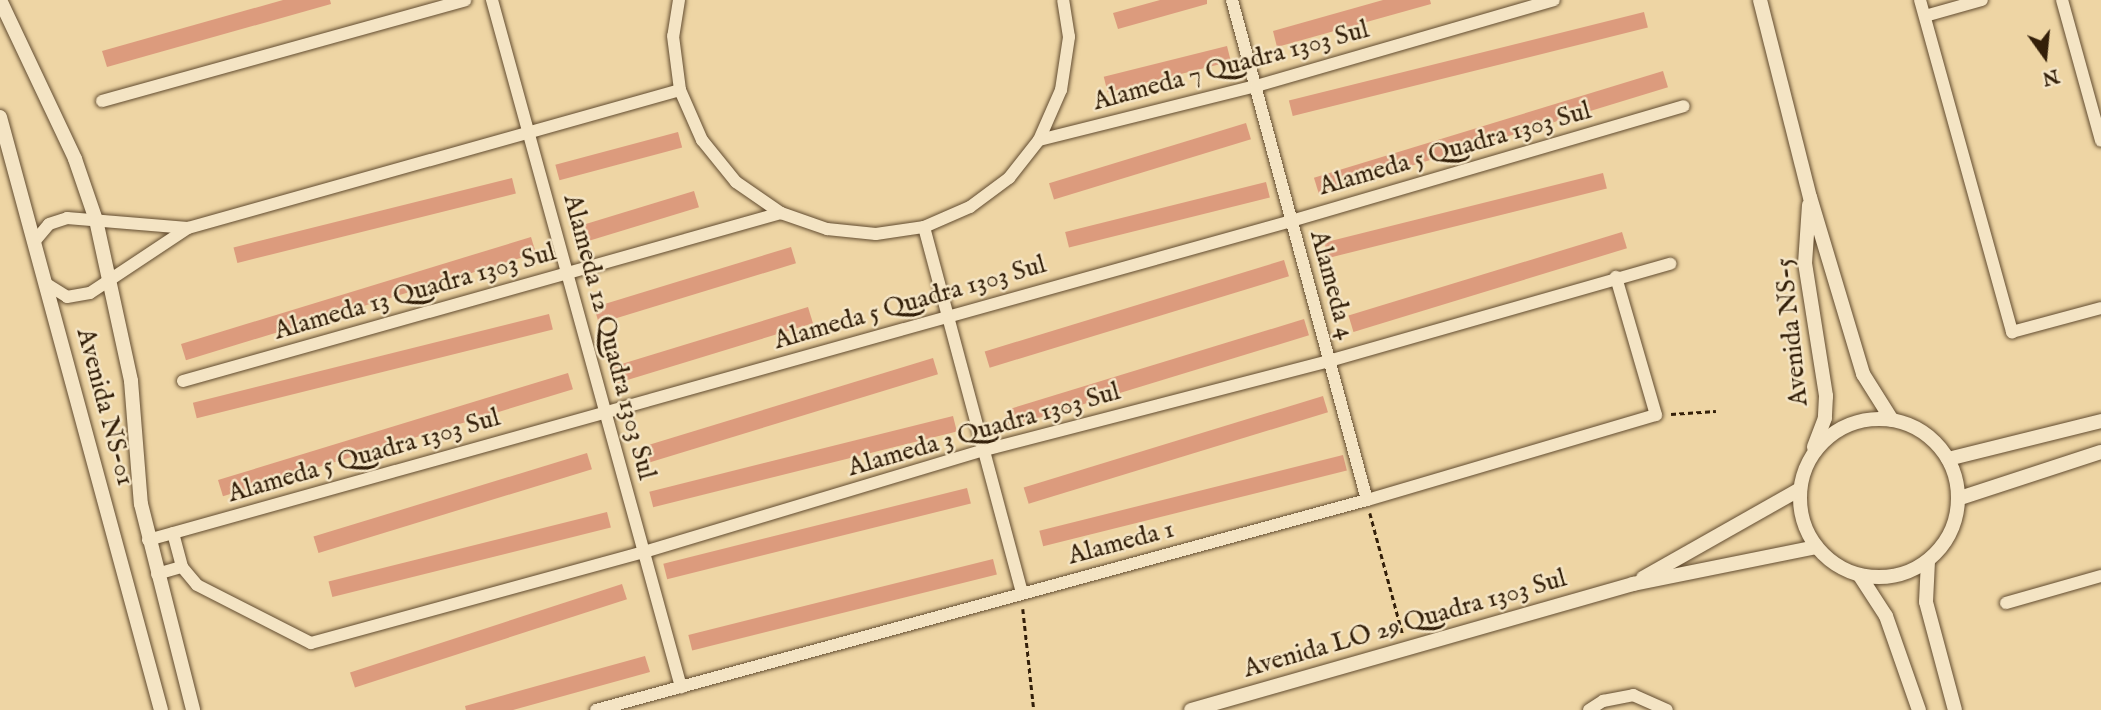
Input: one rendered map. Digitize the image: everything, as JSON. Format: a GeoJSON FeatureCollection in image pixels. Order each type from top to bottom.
{"type":"FeatureCollection","features":[{"type":"Feature","properties":{"kind":"street"},"geometry":{"type":"LineString","coordinates":[[0,0],[75,159],[96,220],[131,381],[137,476],[148,540],[193,710]]}},
{"type":"Feature","properties":{"kind":"street"},"geometry":{"type":"LineString","coordinates":[[102,101],[465,0]]}},
{"type":"Feature","properties":{"kind":"street","name":"Alameda 12 Quadra 1303 Sul"},"geometry":{"type":"LineString","coordinates":[[492,0],[681,687]]}},
{"type":"Feature","properties":{"kind":"street"},"geometry":{"type":"LineString","coordinates":[[679,0],[673,36],[680,90],[702,140],[736,182],[781,213],[839,231],[876,234],[925,227],[970,208],[1009,178],[1040,139],[1061,90],[1069,37],[1063,0]]}},
{"type":"Feature","properties":{"kind":"street","name":"Alameda 4"},"geometry":{"type":"LineString","coordinates":[[1232,0],[1367,500]]}},
{"type":"Feature","properties":{"kind":"street","name":"Alameda 7 Quadra 1303 Sul"},"geometry":{"type":"LineString","coordinates":[[1040,139],[1256,86],[1554,0]]}},
{"type":"Feature","properties":{"kind":"street","name":"Avenida NS-5"},"geometry":{"type":"LineString","coordinates":[[1760,0],[1810,197],[1863,374],[1892,420]]}},
{"type":"Feature","properties":{"kind":"street"},"geometry":{"type":"LineString","coordinates":[[1920,0],[2012,332],[2101,308]]}},
{"type":"Feature","properties":{"kind":"street"},"geometry":{"type":"LineString","coordinates":[[1925,16],[1982,0]]}},
{"type":"Feature","properties":{"kind":"street"},"geometry":{"type":"LineString","coordinates":[[2062,0],[2101,141]]}},
{"type":"Feature","properties":{"kind":"street"},"geometry":{"type":"LineString","coordinates":[[45,283],[67,297],[90,292],[188,228],[680,90]]}},
{"type":"Feature","properties":{"kind":"street","name":"Alameda 5 Quadra 1303 Sul"},"geometry":{"type":"LineString","coordinates":[[148,540],[1291,221],[1683,106]]}},
{"type":"Feature","properties":{"kind":"street","name":"Avenida NS-01"},"geometry":{"type":"LineString","coordinates":[[0,117],[161,710]]}},
{"type":"Feature","properties":{"kind":"street","name":"Avenida NS-5"},"geometry":{"type":"LineString","coordinates":[[1810,197],[1805,263],[1826,396],[1825,418],[1810,459]]}},
{"type":"Feature","properties":{"kind":"street","name":"Alameda 13 Quadra 1303 Sul"},"geometry":{"type":"LineString","coordinates":[[183,381],[781,213]]}},
{"type":"Feature","properties":{"kind":"street"},"geometry":{"type":"LineString","coordinates":[[34,242],[49,224],[67,218],[188,228]]}},
{"type":"Feature","properties":{"kind":"street"},"geometry":{"type":"LineString","coordinates":[[925,227],[981,450],[1022,593]]}},
{"type":"Feature","properties":{"kind":"street","name":"Alameda 3 Quadra 1303 Sul"},"geometry":{"type":"LineString","coordinates":[[182,567],[197,585],[311,643],[644,552],[981,450],[1328,361],[1616,277],[1670,264]]}},
{"type":"Feature","properties":{"kind":"street"},"geometry":{"type":"LineString","coordinates":[[1616,277],[1656,415]]}},
{"type":"Feature","properties":{"kind":"street","name":"Alameda 1"},"geometry":{"type":"LineString","coordinates":[[596,710],[1367,500],[1656,415]]}},
{"type":"Feature","properties":{"kind":"street"},"geometry":{"type":"LineString","coordinates":[[1892,420],[1925,433],[1948,459],[1959,498],[1954,525],[1928,561],[1896,576],[1860,576],[1843,570],[1816,547],[1802,519],[1800,489],[1810,459],[1836,431],[1854,423],[1892,420]]}},
{"type":"Feature","properties":{"kind":"street"},"geometry":{"type":"LineString","coordinates":[[1948,459],[2101,421]]}},
{"type":"Feature","properties":{"kind":"street"},"geometry":{"type":"LineString","coordinates":[[1959,498],[2100,454]]}},
{"type":"Feature","properties":{"kind":"street"},"geometry":{"type":"LineString","coordinates":[[1633,584],[1800,489]]}},
{"type":"Feature","properties":{"kind":"street"},"geometry":{"type":"LineString","coordinates":[[158,580],[182,567],[173,533]]}},
{"type":"Feature","properties":{"kind":"street"},"geometry":{"type":"LineString","coordinates":[[1633,584],[1816,547]]}},
{"type":"Feature","properties":{"kind":"street"},"geometry":{"type":"LineString","coordinates":[[1928,561],[1926,602],[1955,710]]}},
{"type":"Feature","properties":{"kind":"street"},"geometry":{"type":"LineString","coordinates":[[1860,576],[1886,616],[1919,710]]}},
{"type":"Feature","properties":{"kind":"street"},"geometry":{"type":"LineString","coordinates":[[2006,603],[2101,576]]}},
{"type":"Feature","properties":{"kind":"street","name":"Avenida LO 29 Quadra 1303 Sul"},"geometry":{"type":"LineString","coordinates":[[1191,710],[1633,584]]}},
{"type":"Feature","properties":{"kind":"street"},"geometry":{"type":"LineString","coordinates":[[1589,710],[1603,701],[1633,695],[1667,710]]}},
{"type":"Feature","properties":{"kind":"path"},"geometry":{"type":"LineString","coordinates":[[1656,415],[1716,411]]}},
{"type":"Feature","properties":{"kind":"path"},"geometry":{"type":"LineString","coordinates":[[1367,500],[1407,648]]}},
{"type":"Feature","properties":{"kind":"path"},"geometry":{"type":"LineString","coordinates":[[1022,593],[1034,710]]}},
{"type":"Feature","properties":{"kind":"building"},"geometry":{"type":"Polygon","coordinates":[[[283,0],[330,0],[331,4],[107,67],[102,51],[283,0]]]}},
{"type":"Feature","properties":{"kind":"building"},"geometry":{"type":"Polygon","coordinates":[[[1160,0],[1207,0],[1207,4],[1118,29],[1113,13],[1160,0]]]}},
{"type":"Feature","properties":{"kind":"building"},"geometry":{"type":"Polygon","coordinates":[[[1383,0],[1430,0],[1431,4],[1277,47],[1273,31],[1383,0]]]}},
{"type":"Feature","properties":{"kind":"building"},"geometry":{"type":"Polygon","coordinates":[[[1644,12],[1648,28],[1293,116],[1289,101],[1644,12]]]}},
{"type":"Feature","properties":{"kind":"building"},"geometry":{"type":"Polygon","coordinates":[[[1227,46],[1231,62],[1108,92],[1104,77],[1227,46]]]}},
{"type":"Feature","properties":{"kind":"building"},"geometry":{"type":"Polygon","coordinates":[[[1663,71],[1668,87],[1319,194],[1314,178],[1663,71]]]}},
{"type":"Feature","properties":{"kind":"building"},"geometry":{"type":"Polygon","coordinates":[[[1246,123],[1251,139],[1054,199],[1049,183],[1246,123]]]}},
{"type":"Feature","properties":{"kind":"building"},"geometry":{"type":"Polygon","coordinates":[[[678,132],[682,147],[559,180],[555,165],[678,132]]]}},
{"type":"Feature","properties":{"kind":"building"},"geometry":{"type":"Polygon","coordinates":[[[1603,173],[1607,189],[1328,258],[1325,242],[1603,173]]]}},
{"type":"Feature","properties":{"kind":"building"},"geometry":{"type":"Polygon","coordinates":[[[512,178],[516,194],[237,263],[234,247],[512,178]]]}},
{"type":"Feature","properties":{"kind":"building"},"geometry":{"type":"Polygon","coordinates":[[[1266,182],[1270,198],[1069,248],[1065,232],[1266,182]]]}},
{"type":"Feature","properties":{"kind":"building"},"geometry":{"type":"Polygon","coordinates":[[[694,191],[699,207],[578,244],[574,228],[694,191]]]}},
{"type":"Feature","properties":{"kind":"building"},"geometry":{"type":"Polygon","coordinates":[[[1622,232],[1627,248],[1353,332],[1348,316],[1622,232]]]}},
{"type":"Feature","properties":{"kind":"building"},"geometry":{"type":"Polygon","coordinates":[[[531,237],[536,253],[186,360],[181,344],[531,237]]]}},
{"type":"Feature","properties":{"kind":"building"},"geometry":{"type":"Polygon","coordinates":[[[791,247],[796,263],[599,323],[594,307],[791,247]]]}},
{"type":"Feature","properties":{"kind":"building"},"geometry":{"type":"Polygon","coordinates":[[[1284,260],[1289,276],[990,368],[985,352],[1284,260]]]}},
{"type":"Feature","properties":{"kind":"building"},"geometry":{"type":"Polygon","coordinates":[[[808,307],[813,323],[616,383],[611,367],[808,307]]]}},
{"type":"Feature","properties":{"kind":"building"},"geometry":{"type":"Polygon","coordinates":[[[549,314],[553,330],[197,418],[193,403],[549,314]]]}},
{"type":"Feature","properties":{"kind":"building"},"geometry":{"type":"Polygon","coordinates":[[[1304,319],[1309,335],[1010,427],[1005,411],[1304,319]]]}},
{"type":"Feature","properties":{"kind":"building"},"geometry":{"type":"Polygon","coordinates":[[[933,358],[938,374],[639,466],[634,450],[933,358]]]}},
{"type":"Feature","properties":{"kind":"building"},"geometry":{"type":"Polygon","coordinates":[[[568,373],[573,389],[223,496],[218,480],[568,373]]]}},
{"type":"Feature","properties":{"kind":"building"},"geometry":{"type":"Polygon","coordinates":[[[1323,396],[1328,412],[1029,504],[1024,488],[1323,396]]]}},
{"type":"Feature","properties":{"kind":"building"},"geometry":{"type":"Polygon","coordinates":[[[953,416],[957,432],[653,507],[649,492],[953,416]]]}},
{"type":"Feature","properties":{"kind":"building"},"geometry":{"type":"Polygon","coordinates":[[[587,453],[592,469],[318,553],[313,537],[587,453]]]}},
{"type":"Feature","properties":{"kind":"building"},"geometry":{"type":"Polygon","coordinates":[[[1343,455],[1347,471],[1043,546],[1039,531],[1343,455]]]}},
{"type":"Feature","properties":{"kind":"building"},"geometry":{"type":"Polygon","coordinates":[[[967,488],[971,504],[667,579],[663,564],[967,488]]]}},
{"type":"Feature","properties":{"kind":"building"},"geometry":{"type":"Polygon","coordinates":[[[607,512],[611,528],[332,597],[329,581],[607,512]]]}},
{"type":"Feature","properties":{"kind":"building"},"geometry":{"type":"Polygon","coordinates":[[[993,559],[997,575],[692,650],[688,635],[993,559]]]}},
{"type":"Feature","properties":{"kind":"building"},"geometry":{"type":"Polygon","coordinates":[[[622,584],[627,599],[355,688],[350,672],[622,584]]]}},
{"type":"Feature","properties":{"kind":"building"},"geometry":{"type":"Polygon","coordinates":[[[645,656],[650,672],[513,710],[466,710],[465,706],[645,656]]]}}]}
